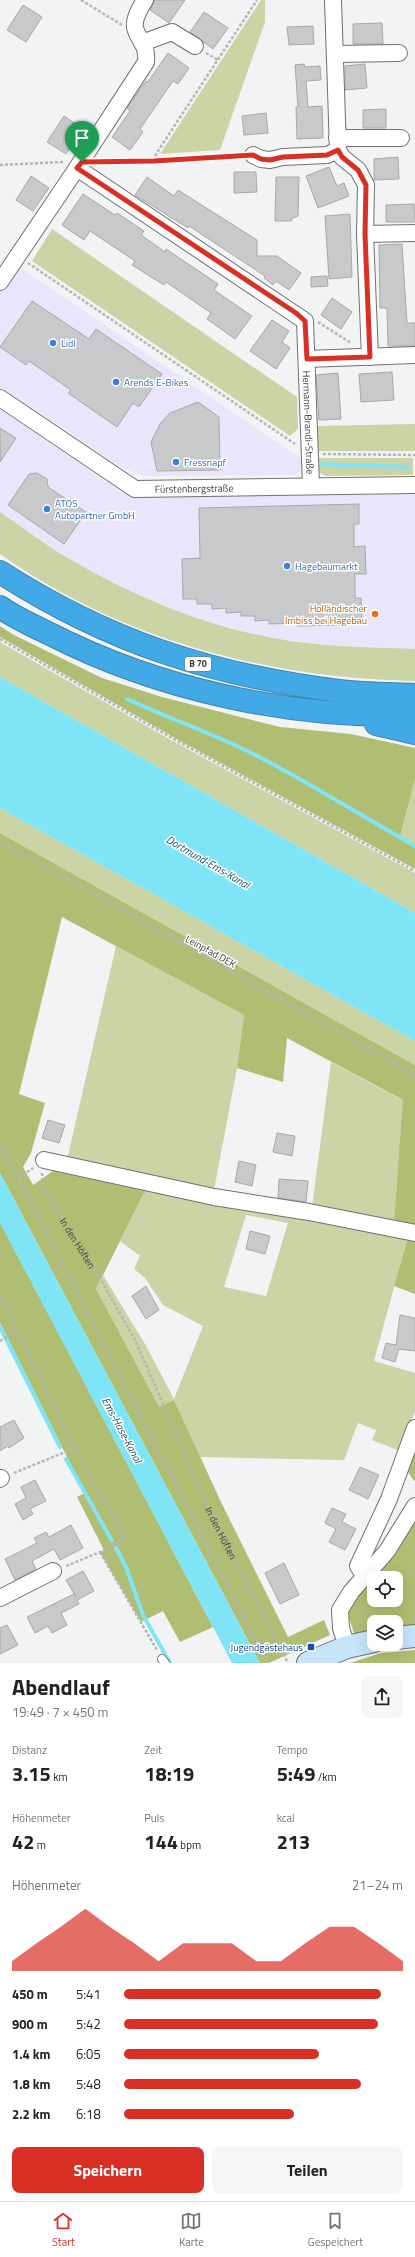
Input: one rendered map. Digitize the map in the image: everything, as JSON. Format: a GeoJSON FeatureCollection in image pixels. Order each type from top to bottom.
{"type":"FeatureCollection","features":[{"type":"Feature","properties":{"kind":"highway","name":"B 70"},"geometry":{"type":"LineString","coordinates":[[0,572],[62,609],[96,626],[160,652],[204,666],[265,680],[341,691],[415,695]]}},
{"type":"Feature","properties":{"kind":"highway","name":"B 70"},"geometry":{"type":"LineString","coordinates":[[0,607],[77,648],[150,675],[230,697],[294,708],[415,715]]}},
{"type":"Feature","properties":{"kind":"highway"},"geometry":{"type":"LineString","coordinates":[[230,697],[272,713],[371,723],[415,733]]}},
{"type":"Feature","properties":{"kind":"street"},"geometry":{"type":"LineString","coordinates":[[0,282],[146,62],[147,51],[139,38],[134,23],[137,12],[145,0]]}},
{"type":"Feature","properties":{"kind":"street"},"geometry":{"type":"LineString","coordinates":[[333,0],[336,54],[337,144],[342,157],[358,170],[366,185],[365,234],[367,357]]}},
{"type":"Feature","properties":{"kind":"street"},"geometry":{"type":"LineString","coordinates":[[139,38],[172,32],[196,46]]}},
{"type":"Feature","properties":{"kind":"street"},"geometry":{"type":"LineString","coordinates":[[336,54],[399,53]]}},
{"type":"Feature","properties":{"kind":"street"},"geometry":{"type":"LineString","coordinates":[[253,155],[261,159],[270,160],[283,157],[327,155],[337,144],[401,138]]}},
{"type":"Feature","properties":{"kind":"street"},"geometry":{"type":"LineString","coordinates":[[79,165],[305,321]]}},
{"type":"Feature","properties":{"kind":"street"},"geometry":{"type":"LineString","coordinates":[[365,234],[415,233]]}},
{"type":"Feature","properties":{"kind":"street","name":"Hermann-Brandi-Straße"},"geometry":{"type":"LineString","coordinates":[[305,321],[311,486]]}},
{"type":"Feature","properties":{"kind":"street"},"geometry":{"type":"LineString","coordinates":[[307,359],[415,355]]}},
{"type":"Feature","properties":{"kind":"street","name":"Fürstenbergstraße"},"geometry":{"type":"LineString","coordinates":[[0,398],[135,489],[415,485]]}},
{"type":"Feature","properties":{"kind":"street"},"geometry":{"type":"LineString","coordinates":[[44,1160],[214,1197],[338,1217],[415,1233]]}},
{"type":"Feature","properties":{"kind":"street"},"geometry":{"type":"LineString","coordinates":[[365,1577],[358,1566],[389,1499],[415,1428]]}},
{"type":"Feature","properties":{"kind":"street"},"geometry":{"type":"LineString","coordinates":[[347,1647],[341,1628],[340,1610],[351,1592],[387,1551],[415,1506]]}},
{"type":"Feature","properties":{"kind":"street"},"geometry":{"type":"LineString","coordinates":[[0,1598],[53,1571]]}},
{"type":"Feature","properties":{"kind":"street"},"geometry":{"type":"LineString","coordinates":[[403,1637],[415,1636]]}},
{"type":"Feature","properties":{"kind":"street"},"geometry":{"type":"LineString","coordinates":[[308,1663],[347,1647],[367,1643]]}},
{"type":"Feature","properties":{"kind":"path"},"geometry":{"type":"LineString","coordinates":[[81,0],[139,38]]}},
{"type":"Feature","properties":{"kind":"path"},"geometry":{"type":"LineString","coordinates":[[154,161],[156,154],[257,0]]}},
{"type":"Feature","properties":{"kind":"path"},"geometry":{"type":"LineString","coordinates":[[0,165],[79,165],[253,155]]}},
{"type":"Feature","properties":{"kind":"path"},"geometry":{"type":"LineString","coordinates":[[18,256],[310,454],[415,455]]}},
{"type":"Feature","properties":{"kind":"path"},"geometry":{"type":"LineString","coordinates":[[305,321],[314,319],[353,344],[367,357]]}},
{"type":"Feature","properties":{"kind":"path"},"geometry":{"type":"LineString","coordinates":[[0,639],[172,738],[415,871]]}},
{"type":"Feature","properties":{"kind":"path","name":"Leinpfad DEK"},"geometry":{"type":"LineString","coordinates":[[0,841],[415,1074]]}},
{"type":"Feature","properties":{"kind":"path"},"geometry":{"type":"LineString","coordinates":[[0,1143],[268,1663]]}},
{"type":"Feature","properties":{"kind":"path"},"geometry":{"type":"LineString","coordinates":[[19,1178],[44,1160]]}},
{"type":"Feature","properties":{"kind":"path","name":"In den Höften"},"geometry":{"type":"LineString","coordinates":[[44,1160],[41,1174],[43,1187],[102,1282],[135,1340],[206,1503],[288,1663]]}},
{"type":"Feature","properties":{"kind":"path"},"geometry":{"type":"LineString","coordinates":[[0,1296],[75,1448],[125,1539],[100,1552],[53,1571]]}},
{"type":"Feature","properties":{"kind":"path"},"geometry":{"type":"LineString","coordinates":[[0,1342],[18,1331]]}},
{"type":"Feature","properties":{"kind":"path"},"geometry":{"type":"LineString","coordinates":[[0,1478],[75,1448]]}},
{"type":"Feature","properties":{"kind":"path"},"geometry":{"type":"LineString","coordinates":[[100,1552],[163,1661]]}},
{"type":"Feature","properties":{"kind":"shaded area"},"geometry":{"type":"Polygon","coordinates":[[[18,266],[303,460],[301,470],[295,475],[145,476],[122,468],[0,386],[0,293],[18,266]]]}},
{"type":"Feature","properties":{"kind":"shaded area"},"geometry":{"type":"Polygon","coordinates":[[[0,409],[123,493],[131,496],[160,497],[415,494],[415,649],[337,646],[274,639],[235,629],[193,617],[127,590],[72,561],[0,512],[0,409]]]}},
{"type":"Feature","properties":{"kind":"green space"},"geometry":{"type":"Polygon","coordinates":[[[261,0],[265,0],[265,22],[220,150],[160,154],[261,0]]]}},
{"type":"Feature","properties":{"kind":"green space"},"geometry":{"type":"Polygon","coordinates":[[[52,229],[297,397],[298,429],[290,436],[32,261],[52,229]]]}},
{"type":"Feature","properties":{"kind":"green space"},"geometry":{"type":"Polygon","coordinates":[[[415,424],[415,451],[317,451],[316,426],[415,424]]]}},
{"type":"Feature","properties":{"kind":"green space"},"geometry":{"type":"Polygon","coordinates":[[[317,458],[413,458],[413,475],[326,476],[319,472],[317,458]]]}},
{"type":"Feature","properties":{"kind":"green space"},"geometry":{"type":"Polygon","coordinates":[[[0,512],[54,550],[97,574],[145,598],[221,626],[290,641],[344,646],[415,649],[415,681],[360,678],[305,672],[251,662],[198,649],[146,631],[95,610],[47,584],[0,554],[0,512]]]}},
{"type":"Feature","properties":{"kind":"green space"},"geometry":{"type":"Polygon","coordinates":[[[0,626],[14,635],[102,678],[162,697],[280,727],[351,734],[415,748],[415,779],[400,837],[415,846],[415,869],[173,737],[0,637],[0,626]]]}},
{"type":"Feature","properties":{"kind":"green space"},"geometry":{"type":"Polygon","coordinates":[[[0,642],[171,740],[415,873],[415,913],[0,677],[0,642]]]}},
{"type":"Feature","properties":{"kind":"green space"},"geometry":{"type":"Polygon","coordinates":[[[415,779],[415,846],[400,837],[415,779]]]}},
{"type":"Feature","properties":{"kind":"green space"},"geometry":{"type":"Polygon","coordinates":[[[0,808],[415,1041],[415,1065],[0,833],[0,808]]]}},
{"type":"Feature","properties":{"kind":"green space"},"geometry":{"type":"Polygon","coordinates":[[[0,833],[415,1065],[415,1294],[394,1286],[411,1227],[394,1222],[403,1100],[287,1038],[283,1082],[237,1068],[244,1015],[62,917],[19,1094],[45,1103],[31,1153],[23,1167],[33,1185],[53,1171],[145,1191],[96,1289],[159,1407],[174,1400],[221,1502],[288,1637],[324,1620],[330,1635],[269,1663],[260,1663],[0,1173],[0,833]]]}},
{"type":"Feature","properties":{"kind":"green space"},"geometry":{"type":"Polygon","coordinates":[[[116,946],[244,1015],[237,1068],[214,1190],[67,1160],[116,946]]]}},
{"type":"Feature","properties":{"kind":"green space"},"geometry":{"type":"Polygon","coordinates":[[[331,1062],[404,1101],[394,1222],[312,1207],[331,1062]]]}},
{"type":"Feature","properties":{"kind":"green space"},"geometry":{"type":"Polygon","coordinates":[[[59,1168],[408,1236],[374,1361],[415,1373],[415,1411],[400,1451],[372,1440],[376,1430],[358,1423],[344,1460],[200,1457],[174,1400],[159,1408],[96,1289],[103,1275],[145,1344],[174,1399],[203,1326],[163,1305],[145,1278],[134,1269],[140,1256],[120,1241],[145,1191],[53,1171],[59,1168]],[[246,1215],[224,1287],[266,1296],[288,1223],[246,1215]]]}},
{"type":"Feature","properties":{"kind":"green space"},"geometry":{"type":"Polygon","coordinates":[[[0,1222],[213,1627],[180,1642],[163,1611],[141,1622],[100,1552],[104,1550],[77,1497],[85,1493],[0,1323],[0,1222]]]}},
{"type":"Feature","properties":{"kind":"green space"},"geometry":{"type":"Polygon","coordinates":[[[415,1446],[415,1480],[414,1481],[406,1469],[415,1446]]]}},
{"type":"Feature","properties":{"kind":"green space"},"geometry":{"type":"Polygon","coordinates":[[[415,1515],[415,1629],[403,1630],[403,1615],[367,1615],[367,1633],[355,1636],[348,1615],[348,1607],[367,1581],[367,1607],[403,1607],[403,1571],[374,1571],[415,1515]]]}},
{"type":"Feature","properties":{"kind":"green space"},"geometry":{"type":"Polygon","coordinates":[[[415,1650],[415,1663],[350,1663],[381,1653],[415,1650]]]}},
{"type":"Feature","properties":{"kind":"water","name":"Dortmund-Ems-Kanal"},"geometry":{"type":"Polygon","coordinates":[[[0,677],[415,913],[415,1041],[0,808],[0,677]]]}},
{"type":"Feature","properties":{"kind":"water","name":"Ems-Hase-Kanal"},"geometry":{"type":"Polygon","coordinates":[[[0,1173],[260,1663],[232,1663],[0,1223],[0,1173]]]}},
{"type":"Feature","properties":{"kind":"building"},"geometry":{"type":"Polygon","coordinates":[[[155,0],[185,0],[169,23],[150,10],[155,0]]]}},
{"type":"Feature","properties":{"kind":"building"},"geometry":{"type":"Polygon","coordinates":[[[23,5],[42,17],[26,42],[7,30],[23,5]]]}},
{"type":"Feature","properties":{"kind":"building"},"geometry":{"type":"Polygon","coordinates":[[[204,12],[228,28],[213,49],[190,32],[204,12]]]}},
{"type":"Feature","properties":{"kind":"building"},"geometry":{"type":"Polygon","coordinates":[[[382,23],[383,44],[353,44],[353,24],[382,23]]]}},
{"type":"Feature","properties":{"kind":"building"},"geometry":{"type":"Polygon","coordinates":[[[313,26],[314,44],[289,45],[287,27],[313,26]]]}},
{"type":"Feature","properties":{"kind":"building"},"geometry":{"type":"Polygon","coordinates":[[[168,53],[189,68],[178,84],[173,81],[140,129],[143,132],[130,150],[112,137],[130,111],[127,108],[146,81],[148,82],[168,53]]]}},
{"type":"Feature","properties":{"kind":"building"},"geometry":{"type":"Polygon","coordinates":[[[304,64],[305,67],[320,66],[321,80],[306,81],[308,107],[322,106],[323,138],[297,139],[296,107],[298,107],[295,65],[304,64]]]}},
{"type":"Feature","properties":{"kind":"building"},"geometry":{"type":"Polygon","coordinates":[[[365,64],[367,88],[345,90],[345,66],[365,64]]]}},
{"type":"Feature","properties":{"kind":"building"},"geometry":{"type":"Polygon","coordinates":[[[386,109],[386,128],[363,128],[363,110],[386,109]]]}},
{"type":"Feature","properties":{"kind":"building"},"geometry":{"type":"Polygon","coordinates":[[[266,113],[268,133],[244,135],[242,116],[266,113]]]}},
{"type":"Feature","properties":{"kind":"building"},"geometry":{"type":"Polygon","coordinates":[[[64,116],[83,129],[66,154],[47,142],[64,116]]]}},
{"type":"Feature","properties":{"kind":"building"},"geometry":{"type":"Polygon","coordinates":[[[398,157],[399,179],[374,180],[374,159],[398,157]]]}},
{"type":"Feature","properties":{"kind":"building"},"geometry":{"type":"Polygon","coordinates":[[[329,167],[337,186],[344,183],[349,196],[318,208],[306,176],[329,167]]]}},
{"type":"Feature","properties":{"kind":"building"},"geometry":{"type":"Polygon","coordinates":[[[234,172],[256,172],[257,192],[234,193],[234,172]]]}},
{"type":"Feature","properties":{"kind":"building"},"geometry":{"type":"Polygon","coordinates":[[[31,176],[49,188],[33,211],[16,200],[31,176]]]}},
{"type":"Feature","properties":{"kind":"building"},"geometry":{"type":"Polygon","coordinates":[[[147,177],[174,196],[178,190],[257,240],[257,256],[277,256],[301,273],[289,290],[276,281],[273,285],[264,278],[265,276],[189,226],[188,228],[135,195],[147,177]]]}},
{"type":"Feature","properties":{"kind":"building"},"geometry":{"type":"Polygon","coordinates":[[[276,177],[299,177],[298,216],[291,219],[292,221],[275,221],[276,177]]]}},
{"type":"Feature","properties":{"kind":"building"},"geometry":{"type":"Polygon","coordinates":[[[83,194],[115,215],[117,213],[144,231],[141,235],[165,252],[166,249],[218,284],[214,290],[252,316],[235,339],[207,319],[211,313],[166,282],[164,285],[132,265],[135,261],[90,231],[84,240],[62,225],[83,194]]]}},
{"type":"Feature","properties":{"kind":"building"},"geometry":{"type":"Polygon","coordinates":[[[414,204],[415,222],[386,222],[386,205],[414,204]]]}},
{"type":"Feature","properties":{"kind":"building"},"geometry":{"type":"Polygon","coordinates":[[[350,214],[352,277],[329,279],[325,216],[350,214]]]}},
{"type":"Feature","properties":{"kind":"building"},"geometry":{"type":"Polygon","coordinates":[[[402,244],[407,323],[415,323],[415,346],[388,346],[387,308],[380,308],[379,245],[402,244]]]}},
{"type":"Feature","properties":{"kind":"building"},"geometry":{"type":"Polygon","coordinates":[[[327,276],[328,286],[311,287],[311,277],[327,276]]]}},
{"type":"Feature","properties":{"kind":"building"},"geometry":{"type":"Polygon","coordinates":[[[332,298],[352,312],[341,329],[321,315],[332,298]]]}},
{"type":"Feature","properties":{"kind":"building"},"geometry":{"type":"Polygon","coordinates":[[[32,301],[89,339],[96,329],[162,374],[139,407],[133,403],[117,427],[68,393],[71,390],[29,361],[26,365],[0,347],[32,301]]]}},
{"type":"Feature","properties":{"kind":"building"},"geometry":{"type":"Polygon","coordinates":[[[272,320],[289,331],[282,342],[290,348],[276,369],[250,351],[272,320]]]}},
{"type":"Feature","properties":{"kind":"building"},"geometry":{"type":"Polygon","coordinates":[[[392,372],[394,400],[361,402],[359,374],[392,372]]]}},
{"type":"Feature","properties":{"kind":"building"},"geometry":{"type":"Polygon","coordinates":[[[338,373],[341,419],[319,420],[316,375],[338,373]]]}},
{"type":"Feature","properties":{"kind":"building"},"geometry":{"type":"Polygon","coordinates":[[[198,402],[219,417],[220,470],[157,471],[151,442],[160,424],[170,413],[198,402]]]}},
{"type":"Feature","properties":{"kind":"building"},"geometry":{"type":"Polygon","coordinates":[[[0,428],[16,438],[0,462],[0,428]]]}},
{"type":"Feature","properties":{"kind":"building","name":"ATOS Autopartner GmbH"},"geometry":{"type":"Polygon","coordinates":[[[37,473],[47,479],[48,487],[86,512],[64,544],[8,505],[29,474],[37,473]]]}},
{"type":"Feature","properties":{"kind":"building","name":"Hagebaumarkt"},"geometry":{"type":"Polygon","coordinates":[[[359,504],[359,524],[354,524],[354,547],[365,546],[366,574],[355,574],[355,598],[361,598],[362,618],[342,618],[342,625],[297,626],[297,623],[269,624],[269,620],[255,621],[255,616],[241,616],[241,612],[226,613],[226,608],[212,609],[212,604],[197,604],[197,599],[183,599],[182,559],[200,558],[199,508],[359,504]]]}},
{"type":"Feature","properties":{"kind":"building"},"geometry":{"type":"Polygon","coordinates":[[[48,1120],[65,1125],[59,1143],[42,1138],[48,1120]]]}},
{"type":"Feature","properties":{"kind":"building"},"geometry":{"type":"Polygon","coordinates":[[[277,1133],[295,1136],[292,1156],[273,1152],[277,1133]]]}},
{"type":"Feature","properties":{"kind":"building"},"geometry":{"type":"Polygon","coordinates":[[[239,1161],[256,1165],[252,1186],[235,1182],[239,1161]]]}},
{"type":"Feature","properties":{"kind":"building"},"geometry":{"type":"Polygon","coordinates":[[[279,1179],[308,1181],[306,1202],[278,1198],[279,1179]]]}},
{"type":"Feature","properties":{"kind":"building"},"geometry":{"type":"Polygon","coordinates":[[[250,1231],[270,1236],[265,1254],[246,1249],[250,1231]]]}},
{"type":"Feature","properties":{"kind":"building"},"geometry":{"type":"Polygon","coordinates":[[[146,1286],[159,1310],[146,1319],[132,1296],[146,1286]]]}},
{"type":"Feature","properties":{"kind":"building"},"geometry":{"type":"Polygon","coordinates":[[[400,1315],[415,1318],[415,1351],[399,1349],[395,1362],[382,1358],[386,1343],[396,1345],[400,1315]]]}},
{"type":"Feature","properties":{"kind":"building"},"geometry":{"type":"Polygon","coordinates":[[[14,1420],[24,1438],[9,1448],[8,1446],[0,1451],[0,1427],[14,1420]]]}},
{"type":"Feature","properties":{"kind":"building"},"geometry":{"type":"Polygon","coordinates":[[[360,1467],[379,1475],[368,1499],[349,1490],[360,1467]]]}},
{"type":"Feature","properties":{"kind":"building"},"geometry":{"type":"Polygon","coordinates":[[[35,1480],[46,1501],[30,1509],[33,1514],[23,1520],[15,1504],[26,1498],[21,1487],[35,1480]]]}},
{"type":"Feature","properties":{"kind":"building"},"geometry":{"type":"Polygon","coordinates":[[[332,1508],[346,1514],[342,1522],[356,1529],[345,1550],[329,1542],[336,1529],[325,1523],[332,1508]]]}},
{"type":"Feature","properties":{"kind":"building"},"geometry":{"type":"Polygon","coordinates":[[[71,1525],[83,1548],[60,1560],[54,1549],[32,1561],[36,1569],[15,1580],[5,1559],[37,1543],[34,1538],[46,1532],[49,1537],[71,1525]]]}},
{"type":"Feature","properties":{"kind":"building"},"geometry":{"type":"Polygon","coordinates":[[[284,1563],[299,1595],[280,1604],[265,1573],[284,1563]]]}},
{"type":"Feature","properties":{"kind":"building"},"geometry":{"type":"Polygon","coordinates":[[[83,1571],[94,1591],[77,1600],[79,1604],[61,1613],[67,1625],[52,1633],[48,1626],[35,1633],[27,1617],[74,1594],[76,1597],[66,1580],[83,1571]]]}},
{"type":"Feature","properties":{"kind":"building"},"geometry":{"type":"Polygon","coordinates":[[[7,1625],[18,1645],[0,1654],[0,1628],[7,1625]]]}},
{"type":"Feature","properties":{"kind":"waterway"},"geometry":{"type":"LineString","coordinates":[[313,464],[408,467]]}},
{"type":"Feature","properties":{"kind":"waterway"},"geometry":{"type":"LineString","coordinates":[[127,699],[248,751],[415,846]]}},
{"type":"Feature","properties":{"kind":"waterway"},"geometry":{"type":"LineString","coordinates":[[0,1327],[60,1447]]}},
{"type":"Feature","properties":{"kind":"waterway"},"geometry":{"type":"LineString","coordinates":[[66,1459],[112,1541]]}},
{"type":"Feature","properties":{"kind":"waterway"},"geometry":{"type":"LineString","coordinates":[[116,1548],[126,1567],[143,1615],[170,1663]]}},
{"type":"Feature","properties":{"kind":"place","name":"Lidl"},"geometry":{"type":"Point","coordinates":[53,343]}},
{"type":"Feature","properties":{"kind":"place","name":"Arends E-Bikes"},"geometry":{"type":"Point","coordinates":[116,382]}},
{"type":"Feature","properties":{"kind":"place","name":"Fressnapf"},"geometry":{"type":"Point","coordinates":[176,462]}},
{"type":"Feature","properties":{"kind":"place","name":"ATOS Autopartner GmbH"},"geometry":{"type":"Point","coordinates":[47,509]}},
{"type":"Feature","properties":{"kind":"place","name":"Hagebaumarkt"},"geometry":{"type":"Point","coordinates":[287,566]}},
{"type":"Feature","properties":{"kind":"place","name":"Holländischer Imbiss bei Hagebau"},"geometry":{"type":"Point","coordinates":[375,614]}},
{"type":"Feature","properties":{"kind":"place","name":"Jugendgästehaus"},"geometry":{"type":"Point","coordinates":[311,1647]}},
{"type":"Feature","properties":{"kind":"route"},"geometry":{"type":"LineString","coordinates":[[338,150],[342,157],[358,170],[366,185],[365,234],[370,357],[307,359],[305,321],[296,313],[77,168],[82,162],[154,161],[253,155],[261,159],[270,160],[283,157],[327,155],[338,150]]}}]}
